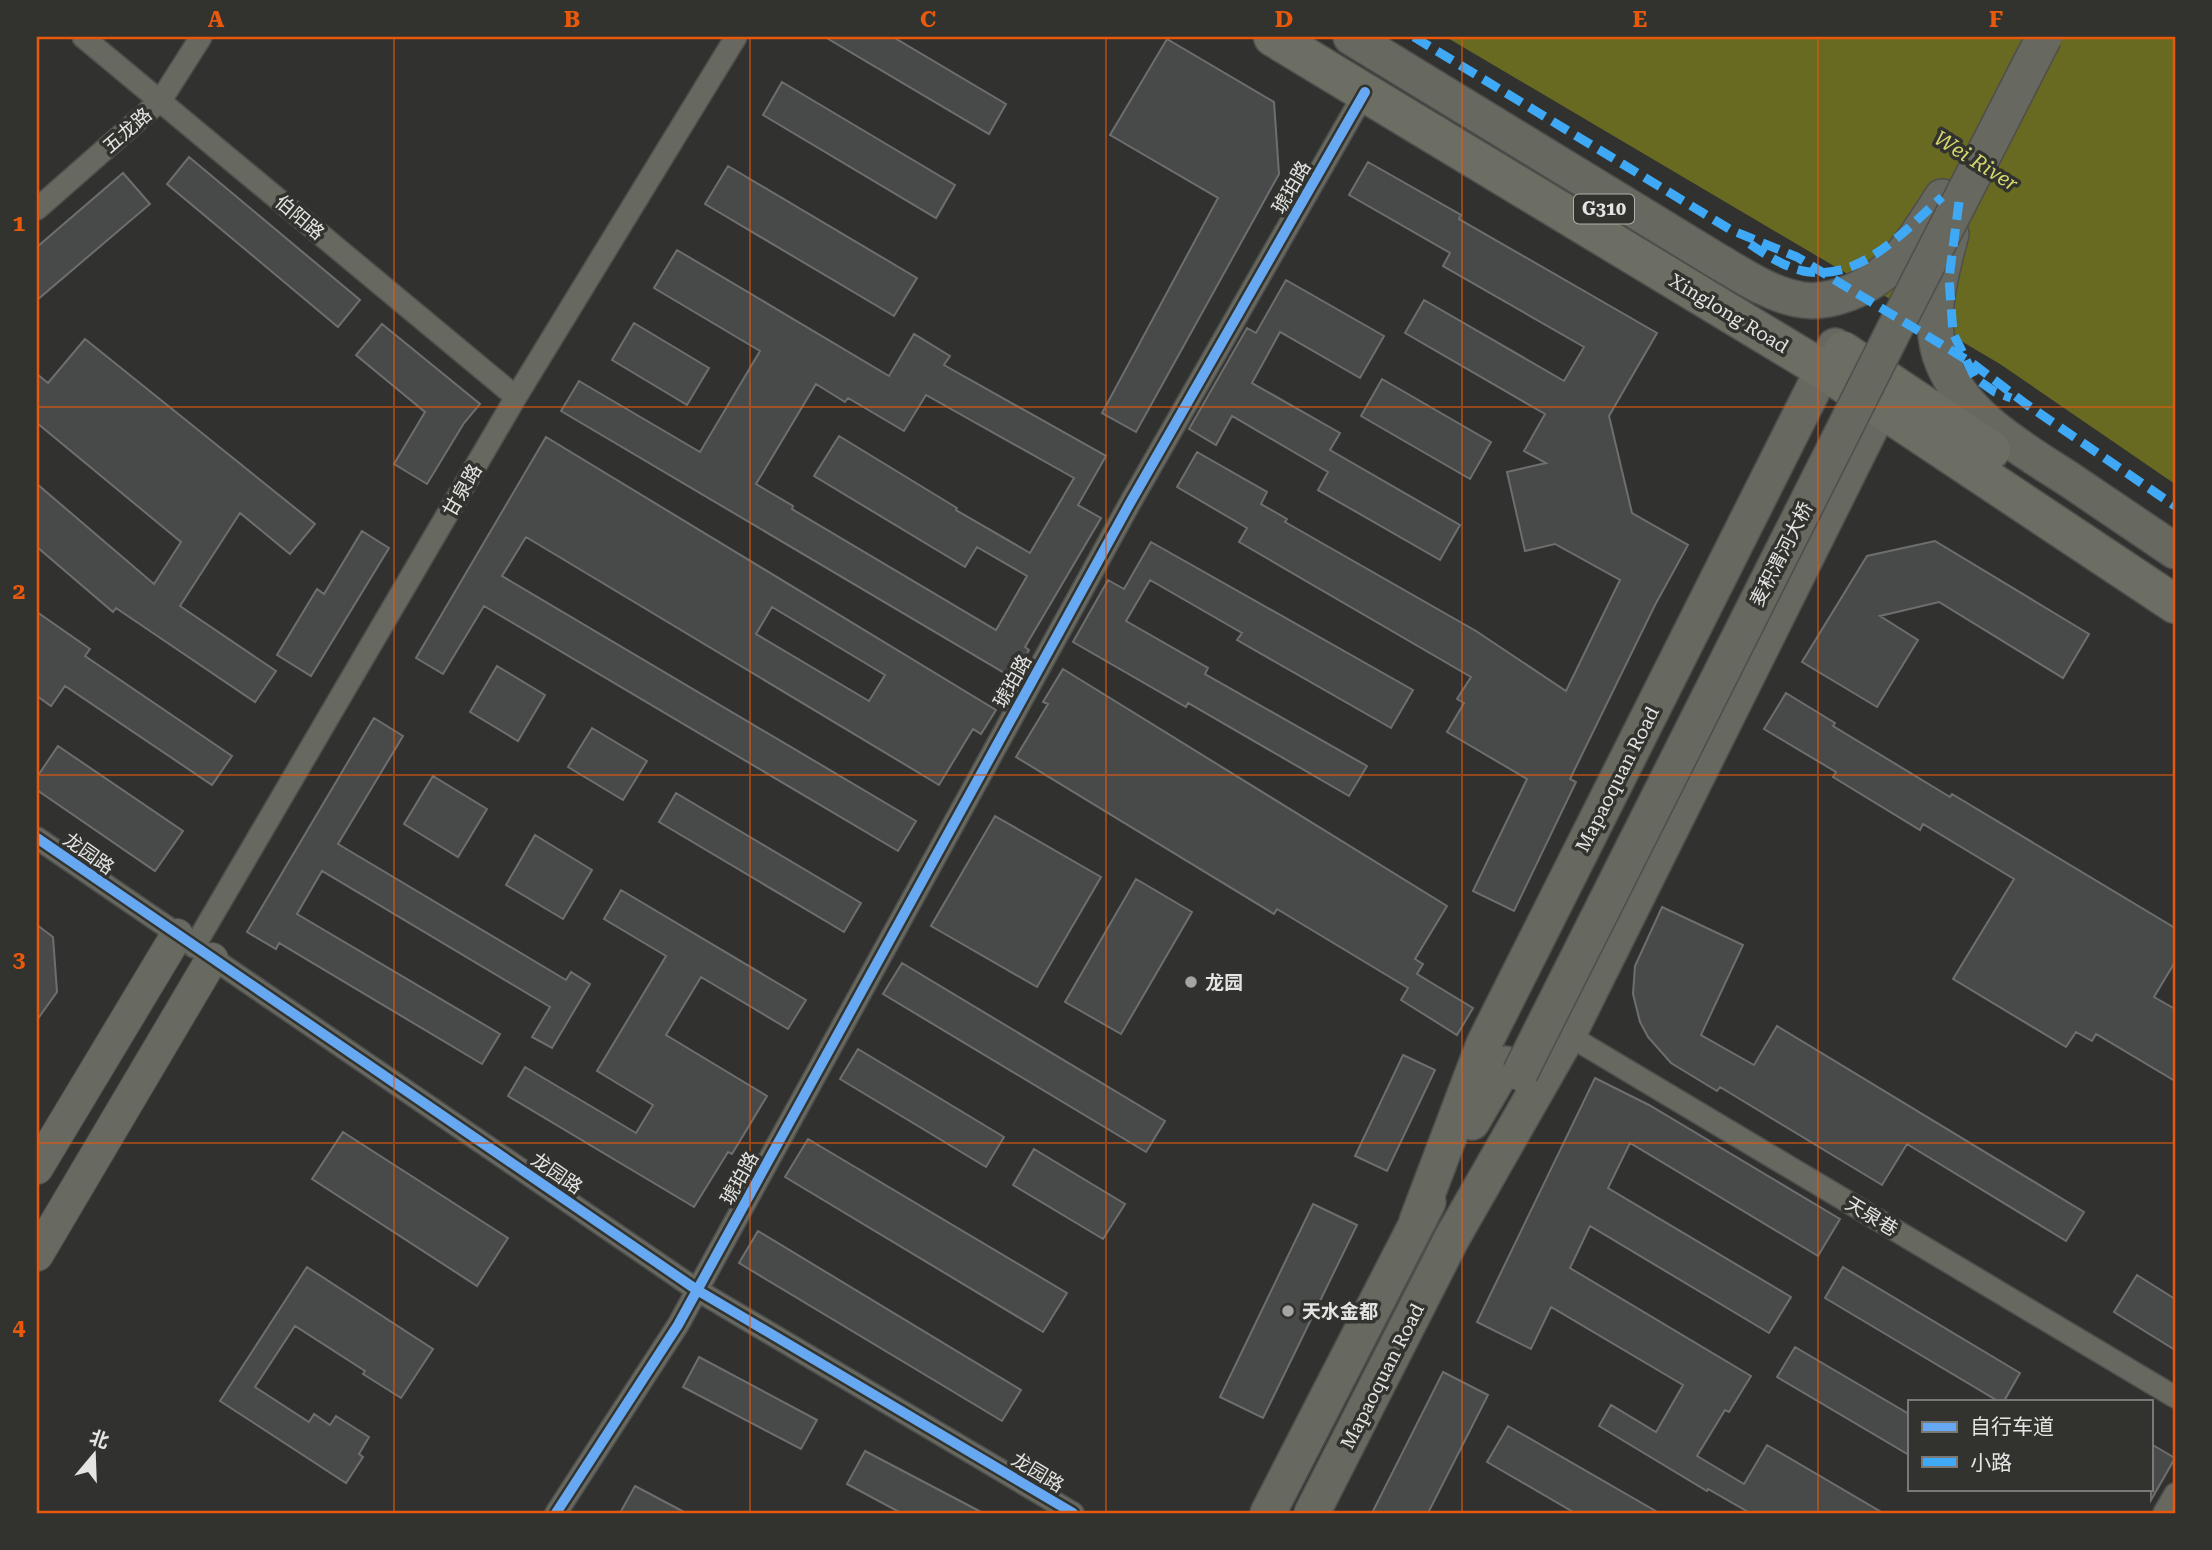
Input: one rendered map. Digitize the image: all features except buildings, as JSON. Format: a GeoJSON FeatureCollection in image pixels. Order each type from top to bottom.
{"type":"FeatureCollection","features":[{"type":"Feature","properties":{"kind":"highway","name":"Xinglong Road"},"geometry":{"type":"LineString","coordinates":[[1273,37],[1365,93],[1828,358]]}},
{"type":"Feature","properties":{"kind":"highway","name":"Xinglong Road"},"geometry":{"type":"LineString","coordinates":[[1315,37],[2175,575]]}},
{"type":"Feature","properties":{"kind":"highway","name":"Xinglong Road"},"geometry":{"type":"LineString","coordinates":[[1887,396],[2175,604]]}},
{"type":"Feature","properties":{"kind":"main road"},"geometry":{"type":"LineString","coordinates":[[1351,37],[1714,260],[1766,289],[1799,300],[1830,299],[1856,291],[1882,276],[1951,199]]}},
{"type":"Feature","properties":{"kind":"main road","name":"麦积渭河大桥"},"geometry":{"type":"LineString","coordinates":[[1513,1068],[1951,199],[2022,37]]}},
{"type":"Feature","properties":{"kind":"main road","name":"麦积渭河大桥"},"geometry":{"type":"LineString","coordinates":[[1951,199],[2044,37]]}},
{"type":"Feature","properties":{"kind":"main road"},"geometry":{"type":"LineString","coordinates":[[1951,199],[1935,318],[1940,354],[1953,384],[1973,409],[2009,440],[2175,551]]}},
{"type":"Feature","properties":{"kind":"main road","name":"Mapaoquan Road"},"geometry":{"type":"LineString","coordinates":[[1417,1221],[1484,1044],[1828,358]]}},
{"type":"Feature","properties":{"kind":"main road","name":"Mapaoquan Road"},"geometry":{"type":"LineString","coordinates":[[1312,1513],[1452,1238],[1568,1035],[1887,396]]}},
{"type":"Feature","properties":{"kind":"main road","name":"Mapaoquan Road"},"geometry":{"type":"LineString","coordinates":[[1268,1513],[1417,1221],[1513,1068]]}},
{"type":"Feature","properties":{"kind":"main road","name":"Mapaoquan Road"},"geometry":{"type":"LineString","coordinates":[[1452,1238],[1513,1068]]}},
{"type":"Feature","properties":{"kind":"street","name":"伯阳路"},"geometry":{"type":"LineString","coordinates":[[83,37],[516,397]]}},
{"type":"Feature","properties":{"kind":"street","name":"五龙路"},"geometry":{"type":"LineString","coordinates":[[37,209],[161,100],[201,37]]}},
{"type":"Feature","properties":{"kind":"street","name":"甘泉路"},"geometry":{"type":"LineString","coordinates":[[194,947],[516,397],[736,37]]}},
{"type":"Feature","properties":{"kind":"street","name":"琥珀路"},"geometry":{"type":"LineString","coordinates":[[556,1513],[671,1336],[1130,503],[1365,93]]}},
{"type":"Feature","properties":{"kind":"street","name":"龙园路"},"geometry":{"type":"LineString","coordinates":[[37,838],[697,1290],[1073,1513]]}},
{"type":"Feature","properties":{"kind":"street"},"geometry":{"type":"LineString","coordinates":[[37,1168],[194,947]]}},
{"type":"Feature","properties":{"kind":"street"},"geometry":{"type":"LineString","coordinates":[[37,1255],[194,947]]}},
{"type":"Feature","properties":{"kind":"street","name":"天泉巷"},"geometry":{"type":"LineString","coordinates":[[1568,1035],[2175,1397]]}},
{"type":"Feature","properties":{"kind":"street"},"geometry":{"type":"LineString","coordinates":[[2164,1513],[2175,1494]]}},
{"type":"Feature","properties":{"kind":"water","name":"Wei River"},"geometry":{"type":"Polygon","coordinates":[[[1446,37],[2175,37],[2175,484],[2000,364],[1446,37]]]}},
{"type":"Feature","properties":{"kind":"marked path"},"geometry":{"type":"LineString","coordinates":[[1414,37],[1731,230],[1797,257],[1972,363],[2026,404],[2175,506]]}},
{"type":"Feature","properties":{"kind":"marked path"},"geometry":{"type":"LineString","coordinates":[[1750,244],[1783,264],[1803,271],[1824,273],[1844,269],[1880,251],[1942,197]]}},
{"type":"Feature","properties":{"kind":"marked path"},"geometry":{"type":"LineString","coordinates":[[1959,202],[1949,278],[1953,333],[1975,378],[1995,392],[2011,398]]}},
{"type":"Feature","properties":{"kind":"cycle path"},"geometry":{"type":"LineString","coordinates":[[556,1513],[678,1325],[1130,503],[1365,92]]}},
{"type":"Feature","properties":{"kind":"cycle path"},"geometry":{"type":"LineString","coordinates":[[37,838],[697,1290],[1073,1513]]}},
{"type":"Feature","properties":{"kind":"place","name":"龙园"},"geometry":{"type":"Point","coordinates":[1191,982]}},
{"type":"Feature","properties":{"kind":"place","name":"天水金都"},"geometry":{"type":"Point","coordinates":[1288,1311]}}]}
